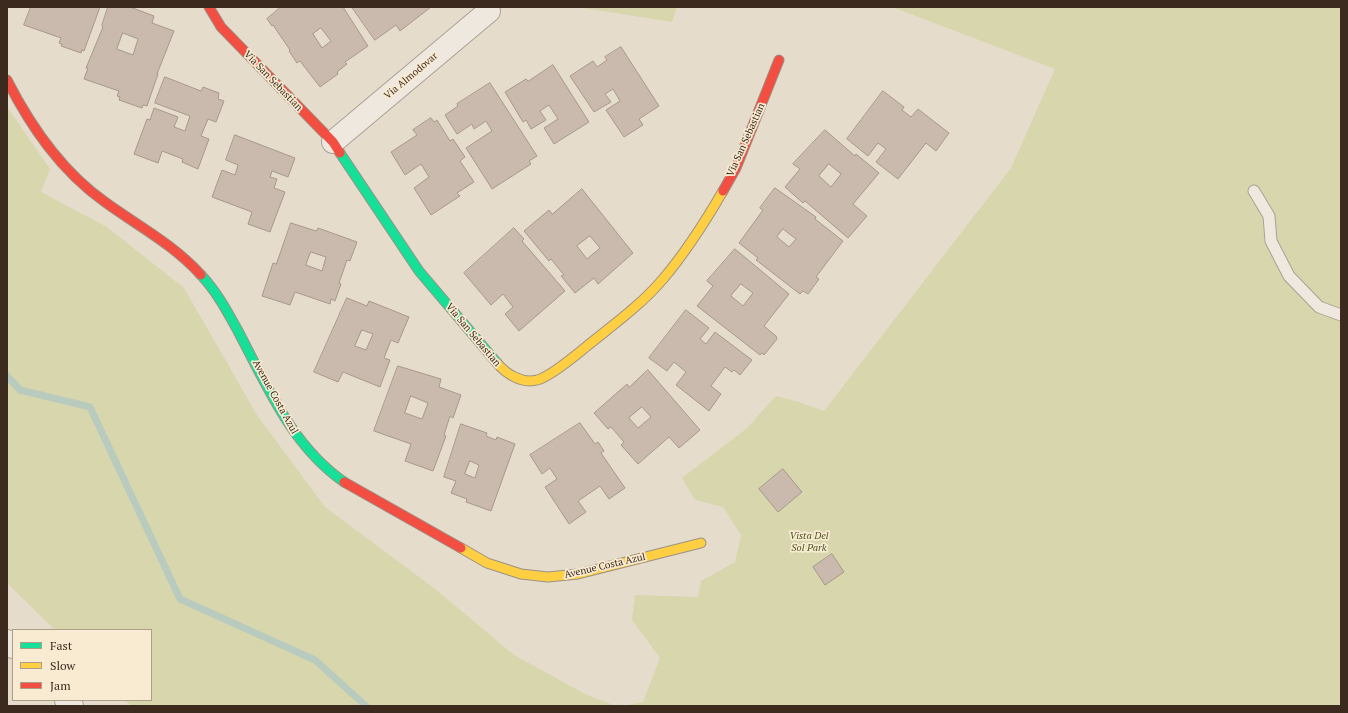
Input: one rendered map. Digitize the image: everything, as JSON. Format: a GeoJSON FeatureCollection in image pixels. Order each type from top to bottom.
{"type":"FeatureCollection","features":[{"type":"Feature","properties":{"kind":"street","name":"Via San Sebastian"},"geometry":{"type":"LineString","coordinates":[[208,7],[221,27],[333,142],[419,271],[498,365],[506,373],[521,380],[537,380],[568,362],[629,312],[662,280],[700,230],[736,168],[779,60]]}},
{"type":"Feature","properties":{"kind":"street","name":"Via Almodovar"},"geometry":{"type":"LineString","coordinates":[[333,142],[489,10]]}},
{"type":"Feature","properties":{"kind":"street","name":"Avenue Costa Azul"},"geometry":{"type":"LineString","coordinates":[[7,80],[22,110],[40,137],[74,176],[111,206],[170,245],[210,284],[219,297],[287,422],[297,437],[319,461],[345,482],[487,563],[521,574],[548,577],[578,574],[701,543]]}},
{"type":"Feature","properties":{"kind":"lane"},"geometry":{"type":"LineString","coordinates":[[1254,191],[1269,216],[1271,242],[1289,276],[1319,307],[1341,315]]}},
{"type":"Feature","properties":{"kind":"green space"},"geometry":{"type":"Polygon","coordinates":[[[577,7],[677,7],[672,22],[577,7]]]}},
{"type":"Feature","properties":{"kind":"green space","name":"Vista Del Sol Park"},"geometry":{"type":"Polygon","coordinates":[[[892,7],[1341,7],[1341,706],[623,706],[643,702],[660,658],[632,620],[635,595],[698,597],[701,581],[735,562],[741,535],[723,507],[695,500],[682,478],[746,429],[776,396],[824,411],[1011,168],[1055,69],[892,7]]]}},
{"type":"Feature","properties":{"kind":"green space"},"geometry":{"type":"Polygon","coordinates":[[[7,107],[50,169],[41,192],[107,227],[184,288],[257,415],[325,507],[434,588],[514,655],[587,695],[616,706],[131,706],[126,701],[152,701],[152,629],[54,629],[7,583],[7,107]]]}},
{"type":"Feature","properties":{"kind":"building"},"geometry":{"type":"Polygon","coordinates":[[[31,7],[100,7],[84,51],[82,50],[81,53],[61,46],[62,44],[59,43],[61,38],[24,25],[31,7]]]}},
{"type":"Feature","properties":{"kind":"building"},"geometry":{"type":"Polygon","coordinates":[[[108,7],[130,7],[154,16],[152,23],[174,31],[157,74],[147,106],[143,105],[142,108],[119,100],[120,97],[117,96],[119,91],[84,79],[88,68],[86,68],[103,27],[102,26],[108,7]],[[123,33],[117,49],[133,55],[138,39],[123,33]]]}},
{"type":"Feature","properties":{"kind":"building"},"geometry":{"type":"Polygon","coordinates":[[[281,7],[343,7],[368,46],[345,62],[347,64],[337,72],[338,74],[320,87],[300,61],[297,63],[273,25],[272,26],[267,19],[281,7]],[[321,28],[313,34],[322,48],[331,41],[321,28]]]}},
{"type":"Feature","properties":{"kind":"building"},"geometry":{"type":"Polygon","coordinates":[[[352,7],[431,7],[400,31],[396,25],[375,40],[352,7]]]}},
{"type":"Feature","properties":{"kind":"building"},"geometry":{"type":"Polygon","coordinates":[[[621,47],[659,106],[639,119],[643,125],[624,137],[606,110],[620,101],[613,89],[605,94],[611,102],[594,112],[570,76],[593,61],[597,67],[607,60],[605,57],[621,47]]]}},
{"type":"Feature","properties":{"kind":"building"},"geometry":{"type":"Polygon","coordinates":[[[553,65],[589,122],[554,144],[544,128],[558,119],[549,105],[540,111],[546,120],[531,129],[526,120],[523,122],[505,92],[526,79],[528,81],[553,65]]]}},
{"type":"Feature","properties":{"kind":"building"},"geometry":{"type":"Polygon","coordinates":[[[165,77],[201,91],[203,87],[219,93],[218,99],[224,101],[216,122],[208,119],[201,136],[209,139],[198,169],[182,162],[183,159],[162,151],[158,163],[134,154],[147,119],[150,120],[154,108],[178,117],[174,127],[185,131],[190,116],[155,103],[165,77]]]}},
{"type":"Feature","properties":{"kind":"building"},"geometry":{"type":"Polygon","coordinates":[[[490,83],[537,156],[529,161],[531,164],[492,189],[466,148],[492,131],[486,121],[474,129],[472,124],[457,134],[445,115],[458,106],[457,104],[490,83]]]}},
{"type":"Feature","properties":{"kind":"building"},"geometry":{"type":"Polygon","coordinates":[[[883,91],[904,107],[902,110],[911,117],[918,109],[949,133],[936,151],[926,143],[898,179],[876,162],[886,149],[878,143],[868,156],[847,139],[883,91]]]}},
{"type":"Feature","properties":{"kind":"building"},"geometry":{"type":"Polygon","coordinates":[[[431,118],[434,122],[437,120],[450,141],[453,139],[465,157],[460,161],[474,182],[457,193],[460,196],[431,215],[414,188],[429,177],[421,164],[405,175],[391,152],[417,135],[413,130],[431,118]]]}},
{"type":"Feature","properties":{"kind":"building"},"geometry":{"type":"Polygon","coordinates":[[[825,130],[855,156],[856,154],[879,173],[853,204],[867,216],[848,238],[805,201],[803,203],[785,187],[800,169],[793,164],[825,130]],[[829,164],[819,176],[831,187],[841,174],[829,164]]]}},
{"type":"Feature","properties":{"kind":"building"},"geometry":{"type":"Polygon","coordinates":[[[235,135],[295,158],[288,177],[272,171],[270,177],[277,179],[274,188],[285,192],[270,232],[248,224],[252,212],[212,197],[222,170],[235,175],[238,165],[226,160],[235,135]]]}},
{"type":"Feature","properties":{"kind":"building"},"geometry":{"type":"Polygon","coordinates":[[[775,188],[816,217],[815,219],[843,241],[816,277],[819,279],[808,294],[803,291],[800,294],[756,260],[758,258],[739,243],[763,210],[760,208],[775,188]],[[783,229],[777,237],[789,247],[796,239],[783,229]]]}},
{"type":"Feature","properties":{"kind":"building"},"geometry":{"type":"Polygon","coordinates":[[[582,189],[633,253],[598,284],[594,278],[575,293],[561,276],[564,275],[551,259],[549,261],[524,231],[549,210],[552,214],[582,189]],[[590,236],[577,246],[587,259],[600,248],[590,236]]]}},
{"type":"Feature","properties":{"kind":"building"},"geometry":{"type":"Polygon","coordinates":[[[291,223],[316,231],[318,228],[357,242],[350,261],[347,260],[339,283],[341,284],[335,301],[331,299],[330,304],[295,292],[290,305],[262,296],[273,263],[276,264],[291,223]],[[311,252],[306,265],[322,271],[326,257],[311,252]]]}},
{"type":"Feature","properties":{"kind":"building"},"geometry":{"type":"Polygon","coordinates":[[[514,228],[524,239],[522,241],[565,291],[519,331],[505,314],[513,307],[503,294],[491,305],[464,273],[514,228]]]}},
{"type":"Feature","properties":{"kind":"building"},"geometry":{"type":"Polygon","coordinates":[[[735,249],[789,294],[764,326],[776,336],[777,339],[764,355],[762,353],[760,355],[697,306],[713,286],[707,281],[735,249]],[[741,284],[731,296],[743,306],[753,293],[741,284]]]}},
{"type":"Feature","properties":{"kind":"building"},"geometry":{"type":"Polygon","coordinates":[[[347,298],[367,306],[369,301],[409,317],[398,343],[391,340],[384,358],[390,360],[380,387],[343,372],[338,382],[314,372],[347,298]],[[362,330],[355,346],[366,350],[373,334],[362,330]]]}},
{"type":"Feature","properties":{"kind":"building"},"geometry":{"type":"Polygon","coordinates":[[[686,310],[709,328],[700,339],[706,344],[715,332],[752,360],[740,375],[734,370],[732,372],[725,367],[711,386],[721,394],[709,411],[676,385],[686,372],[674,362],[667,371],[649,358],[686,310]]]}},
{"type":"Feature","properties":{"kind":"building"},"geometry":{"type":"Polygon","coordinates":[[[398,366],[441,379],[439,387],[461,395],[453,418],[450,416],[444,435],[446,436],[433,471],[405,461],[411,444],[374,431],[398,366]],[[411,396],[405,413],[422,419],[428,403],[411,396]]]}},
{"type":"Feature","properties":{"kind":"building"},"geometry":{"type":"Polygon","coordinates":[[[648,370],[700,430],[679,448],[669,437],[638,464],[621,445],[624,442],[611,427],[608,429],[594,413],[627,384],[629,387],[648,370]],[[642,407],[629,418],[638,428],[651,417],[642,407]]]}},
{"type":"Feature","properties":{"kind":"building"},"geometry":{"type":"Polygon","coordinates":[[[580,423],[595,444],[598,442],[604,451],[601,453],[625,488],[609,499],[600,486],[578,501],[586,512],[569,524],[545,487],[557,479],[550,468],[542,474],[530,455],[580,423]]]}},
{"type":"Feature","properties":{"kind":"building"},"geometry":{"type":"Polygon","coordinates":[[[461,424],[487,433],[486,436],[496,440],[497,437],[515,444],[491,511],[466,502],[467,499],[451,493],[456,481],[444,477],[461,424]],[[470,461],[465,474],[475,478],[479,465],[470,461]]]}},
{"type":"Feature","properties":{"kind":"building"},"geometry":{"type":"Polygon","coordinates":[[[783,469],[802,492],[778,512],[759,489],[783,469]]]}},
{"type":"Feature","properties":{"kind":"building"},"geometry":{"type":"Polygon","coordinates":[[[832,554],[844,572],[825,585],[813,567],[832,554]]]}},
{"type":"Feature","properties":{"kind":"waterway"},"geometry":{"type":"LineString","coordinates":[[7,376],[20,390],[90,407],[180,599],[315,660],[366,706]]}},
{"type":"Feature","properties":{"kind":"traffic: fast"},"geometry":{"type":"LineString","coordinates":[[340,153],[419,271],[497,363]]}},
{"type":"Feature","properties":{"kind":"traffic: fast"},"geometry":{"type":"LineString","coordinates":[[201,275],[226,309],[282,414],[295,433],[310,451],[344,482]]}},
{"type":"Feature","properties":{"kind":"traffic: slow"},"geometry":{"type":"LineString","coordinates":[[497,363],[505,371],[515,377],[526,381],[531,381],[549,375],[570,360],[646,297],[671,269],[687,247],[723,191]]}},
{"type":"Feature","properties":{"kind":"traffic: slow"},"geometry":{"type":"LineString","coordinates":[[461,548],[487,563],[521,574],[548,577],[578,574],[701,543]]}},
{"type":"Feature","properties":{"kind":"traffic: jam"},"geometry":{"type":"LineString","coordinates":[[209,7],[221,27],[333,142],[340,153]]}},
{"type":"Feature","properties":{"kind":"traffic: jam"},"geometry":{"type":"LineString","coordinates":[[723,191],[736,168],[779,60]]}},
{"type":"Feature","properties":{"kind":"traffic: jam"},"geometry":{"type":"LineString","coordinates":[[7,80],[26,115],[48,147],[74,176],[105,202],[179,254],[201,275]]}},
{"type":"Feature","properties":{"kind":"traffic: jam"},"geometry":{"type":"LineString","coordinates":[[344,482],[461,548]]}}]}
